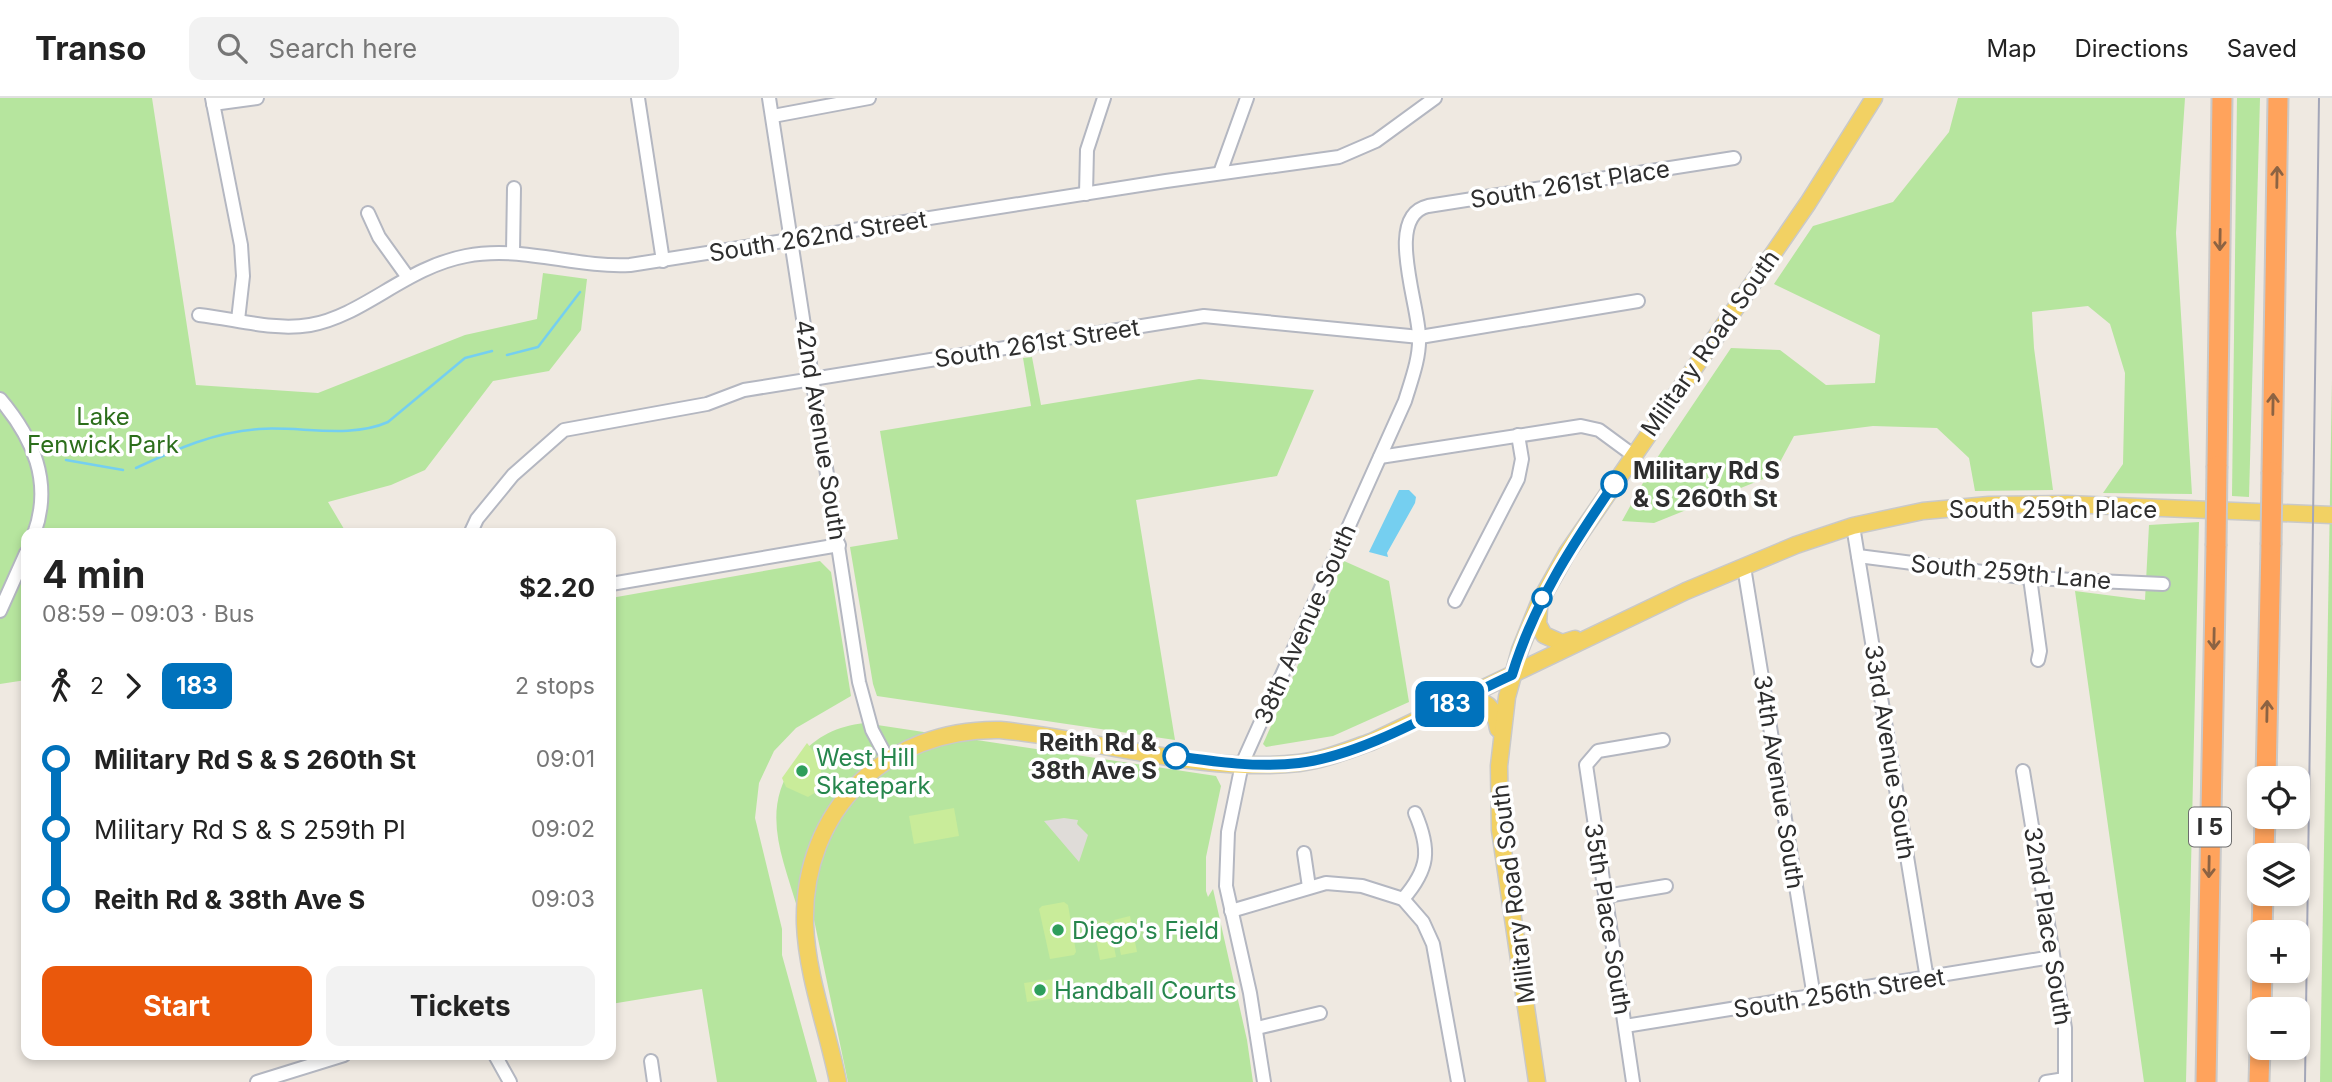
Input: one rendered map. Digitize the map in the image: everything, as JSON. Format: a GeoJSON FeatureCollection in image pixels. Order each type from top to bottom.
{"type":"FeatureCollection","features":[{"type":"Feature","properties":{"kind":"highway","name":"I 5"},"geometry":{"type":"LineString","coordinates":[[2206,1082],[2222,98]]}},
{"type":"Feature","properties":{"kind":"highway"},"geometry":{"type":"LineString","coordinates":[[2266,766],[2278,98]]}},
{"type":"Feature","properties":{"kind":"highway"},"geometry":{"type":"LineString","coordinates":[[2259,1082],[2260,1060]]}},
{"type":"Feature","properties":{"kind":"main road","name":"Military Road South"},"geometry":{"type":"LineString","coordinates":[[1537,1082],[1500,830],[1500,745],[1512,675],[1539,603],[1567,553],[1801,213],[1874,98]]}},
{"type":"Feature","properties":{"kind":"main road","name":"South 259th Place"},"geometry":{"type":"LineString","coordinates":[[887,758],[942,737],[982,730],[1019,732],[1242,764],[1299,763],[1332,756],[1371,742],[1744,567],[1796,545],[1853,526],[1923,511],[1989,505],[2067,504],[2332,515]]}},
{"type":"Feature","properties":{"kind":"main road"},"geometry":{"type":"LineString","coordinates":[[1539,603],[1540,629],[1554,642],[1572,640],[1607,629]]}},
{"type":"Feature","properties":{"kind":"main road"},"geometry":{"type":"LineString","coordinates":[[1447,705],[1477,699],[1489,704],[1494,712],[1500,745]]}},
{"type":"Feature","properties":{"kind":"main road"},"geometry":{"type":"LineString","coordinates":[[838,1082],[806,941],[806,896],[810,867],[824,831],[851,790],[887,758]]}},
{"type":"Feature","properties":{"kind":"street"},"geometry":{"type":"LineString","coordinates":[[238,320],[243,276],[241,245],[212,101],[257,98]]}},
{"type":"Feature","properties":{"kind":"street"},"geometry":{"type":"LineString","coordinates":[[638,98],[663,261]]}},
{"type":"Feature","properties":{"kind":"street","name":"42nd Avenue South"},"geometry":{"type":"LineString","coordinates":[[769,98],[859,682],[872,730],[887,758]]}},
{"type":"Feature","properties":{"kind":"street"},"geometry":{"type":"LineString","coordinates":[[773,116],[869,98]]}},
{"type":"Feature","properties":{"kind":"street"},"geometry":{"type":"LineString","coordinates":[[1086,194],[1087,150],[1104,98]]}},
{"type":"Feature","properties":{"kind":"street"},"geometry":{"type":"LineString","coordinates":[[1220,173],[1247,98]]}},
{"type":"Feature","properties":{"kind":"street","name":"South 262nd Street"},"geometry":{"type":"LineString","coordinates":[[199,315],[279,327],[313,325],[340,315],[407,276],[434,264],[466,256],[513,252],[605,267],[663,261],[1220,173],[1339,157],[1376,141],[1435,98]]}},
{"type":"Feature","properties":{"kind":"street","name":"South 261st Place"},"geometry":{"type":"LineString","coordinates":[[1420,337],[1404,235],[1409,218],[1415,211],[1428,206],[1734,158]]}},
{"type":"Feature","properties":{"kind":"street"},"geometry":{"type":"LineString","coordinates":[[513,252],[514,188]]}},
{"type":"Feature","properties":{"kind":"street"},"geometry":{"type":"LineString","coordinates":[[368,213],[379,237],[407,276]]}},
{"type":"Feature","properties":{"kind":"street","name":"South 261st Street"},"geometry":{"type":"LineString","coordinates":[[473,528],[513,475],[564,430],[707,404],[744,390],[1204,316],[1420,337],[1638,301]]}},
{"type":"Feature","properties":{"kind":"street","name":"38th Avenue South"},"geometry":{"type":"LineString","coordinates":[[1264,1082],[1257,1028],[1224,867],[1242,764],[1408,392],[1420,337]]}},
{"type":"Feature","properties":{"kind":"street"},"geometry":{"type":"LineString","coordinates":[[1,399],[23,426],[39,465],[41,507],[36,528]]}},
{"type":"Feature","properties":{"kind":"street"},"geometry":{"type":"LineString","coordinates":[[1380,457],[1518,435],[1590,427],[1599,430],[1633,455]]}},
{"type":"Feature","properties":{"kind":"street"},"geometry":{"type":"LineString","coordinates":[[1455,601],[1518,479],[1522,459],[1518,435]]}},
{"type":"Feature","properties":{"kind":"street","name":"33rd Avenue South"},"geometry":{"type":"LineString","coordinates":[[1853,526],[1927,979]]}},
{"type":"Feature","properties":{"kind":"street"},"geometry":{"type":"LineString","coordinates":[[616,583],[839,545]]}},
{"type":"Feature","properties":{"kind":"street","name":"South 259th Lane"},"geometry":{"type":"LineString","coordinates":[[1858,556],[2030,578],[2163,584]]}},
{"type":"Feature","properties":{"kind":"street"},"geometry":{"type":"LineString","coordinates":[[0,611],[21,565]]}},
{"type":"Feature","properties":{"kind":"street","name":"34th Avenue South"},"geometry":{"type":"LineString","coordinates":[[1744,567],[1814,997]]}},
{"type":"Feature","properties":{"kind":"street"},"geometry":{"type":"LineString","coordinates":[[2030,578],[2040,651],[2038,660]]}},
{"type":"Feature","properties":{"kind":"street","name":"35th Place South"},"geometry":{"type":"LineString","coordinates":[[1633,1082],[1585,772],[1589,757],[1609,748],[1663,740]]}},
{"type":"Feature","properties":{"kind":"street","name":"32nd Place South"},"geometry":{"type":"LineString","coordinates":[[2023,771],[2065,1028],[2065,1081]]}},
{"type":"Feature","properties":{"kind":"street"},"geometry":{"type":"LineString","coordinates":[[1403,899],[1420,879],[1425,862],[1425,847],[1415,813]]}},
{"type":"Feature","properties":{"kind":"street"},"geometry":{"type":"LineString","coordinates":[[1304,853],[1309,887]]}},
{"type":"Feature","properties":{"kind":"street"},"geometry":{"type":"LineString","coordinates":[[1231,911],[1309,887],[1346,883],[1403,899],[1423,922],[1433,944],[1458,1082]]}},
{"type":"Feature","properties":{"kind":"street"},"geometry":{"type":"LineString","coordinates":[[1606,896],[1665,886]]}},
{"type":"Feature","properties":{"kind":"street","name":"South 256th Street"},"geometry":{"type":"LineString","coordinates":[[1625,1026],[2052,957]]}},
{"type":"Feature","properties":{"kind":"street"},"geometry":{"type":"LineString","coordinates":[[1257,1028],[1320,1013]]}},
{"type":"Feature","properties":{"kind":"street"},"geometry":{"type":"LineString","coordinates":[[257,1082],[322,1060]]}},
{"type":"Feature","properties":{"kind":"street"},"geometry":{"type":"LineString","coordinates":[[498,1060],[510,1082]]}},
{"type":"Feature","properties":{"kind":"street"},"geometry":{"type":"LineString","coordinates":[[651,1061],[654,1082]]}},
{"type":"Feature","properties":{"kind":"street"},"geometry":{"type":"LineString","coordinates":[[2046,1082],[2065,1081]]}},
{"type":"Feature","properties":{"kind":"green space","name":"Lake Fenwick Park"},"geometry":{"type":"Polygon","coordinates":[[[0,98],[152,98],[196,385],[318,393],[465,335],[537,319],[543,273],[587,279],[581,330],[549,371],[493,381],[425,470],[391,485],[328,502],[343,528],[21,528],[21,681],[0,684],[0,98]]]}},
{"type":"Feature","properties":{"kind":"green space"},"geometry":{"type":"Polygon","coordinates":[[[1958,98],[2185,98],[2176,233],[2192,494],[2103,493],[2123,464],[2125,373],[2110,324],[2088,306],[2032,312],[2034,348],[2053,490],[1975,491],[1969,458],[1937,428],[1873,426],[1794,436],[1773,475],[1654,523],[1622,521],[1655,461],[1731,348],[1780,350],[1826,385],[1875,383],[1880,335],[1774,284],[1813,226],[1893,202],[1949,132],[1958,98]]]}},
{"type":"Feature","properties":{"kind":"green space"},"geometry":{"type":"Polygon","coordinates":[[[2237,98],[2260,98],[2249,497],[2232,496],[2237,98]]]}},
{"type":"Feature","properties":{"kind":"green space"},"geometry":{"type":"Polygon","coordinates":[[[1032,357],[1041,405],[1199,379],[1314,390],[1277,476],[1136,500],[1175,740],[877,696],[850,547],[898,539],[880,431],[1031,406],[1023,358],[1032,357]]]}},
{"type":"Feature","properties":{"kind":"green space"},"geometry":{"type":"Polygon","coordinates":[[[2332,380],[2332,1082],[2320,1082],[2332,380]]]}},
{"type":"Feature","properties":{"kind":"green space"},"geometry":{"type":"Polygon","coordinates":[[[2199,522],[2186,1082],[2144,1082],[2075,591],[2145,600],[2149,525],[2199,522]]]}},
{"type":"Feature","properties":{"kind":"green space"},"geometry":{"type":"Polygon","coordinates":[[[820,561],[831,572],[851,696],[796,728],[774,751],[759,783],[755,818],[782,929],[782,955],[817,1082],[717,1082],[702,989],[616,1003],[616,597],[820,561]]]}},
{"type":"Feature","properties":{"kind":"green space"},"geometry":{"type":"Polygon","coordinates":[[[1344,561],[1389,581],[1409,702],[1333,736],[1266,747],[1263,744],[1344,561]]]}},
{"type":"Feature","properties":{"kind":"green space"},"geometry":{"type":"Polygon","coordinates":[[[864,723],[1216,776],[1221,786],[1206,857],[1206,891],[1208,897],[1213,889],[1247,1040],[1253,1082],[848,1082],[813,915],[802,883],[798,910],[780,851],[776,813],[779,794],[799,757],[828,733],[864,723]]]}},
{"type":"Feature","properties":{"kind":"green space","name":"West Hill Skatepark"},"geometry":{"type":"Polygon","coordinates":[[[807,743],[821,762],[821,789],[808,797],[786,787],[782,778],[807,743]]]}},
{"type":"Feature","properties":{"kind":"green space"},"geometry":{"type":"Polygon","coordinates":[[[954,808],[959,836],[914,844],[909,816],[954,808]]]}},
{"type":"Feature","properties":{"kind":"green space","name":"Diego's Field"},"geometry":{"type":"Polygon","coordinates":[[[1064,902],[1068,905],[1076,952],[1074,955],[1050,959],[1039,909],[1064,902]]]}},
{"type":"Feature","properties":{"kind":"green space"},"geometry":{"type":"Polygon","coordinates":[[[1130,916],[1137,952],[1121,955],[1114,920],[1130,916]]]}},
{"type":"Feature","properties":{"kind":"green space"},"geometry":{"type":"Polygon","coordinates":[[[1109,921],[1116,957],[1100,960],[1093,924],[1109,921]]]}},
{"type":"Feature","properties":{"kind":"green space","name":"Handball Courts"},"geometry":{"type":"Polygon","coordinates":[[[1054,979],[1057,998],[1027,1002],[1024,983],[1054,979]]]}},
{"type":"Feature","properties":{"kind":"shaded area"},"geometry":{"type":"Polygon","coordinates":[[[1064,818],[1078,820],[1077,824],[1088,835],[1079,862],[1044,821],[1064,818]]]}},
{"type":"Feature","properties":{"kind":"water"},"geometry":{"type":"Polygon","coordinates":[[[1399,490],[1409,490],[1416,497],[1415,503],[1387,553],[1388,557],[1369,552],[1399,490]]]}},
{"type":"Feature","properties":{"kind":"waterway"},"geometry":{"type":"LineString","coordinates":[[507,355],[538,347],[580,292]]}},
{"type":"Feature","properties":{"kind":"waterway"},"geometry":{"type":"LineString","coordinates":[[136,468],[196,442],[242,431],[341,431],[373,427],[388,422],[465,358],[492,351]]}},
{"type":"Feature","properties":{"kind":"waterway"},"geometry":{"type":"LineString","coordinates":[[66,460],[123,470]]}},
{"type":"Feature","properties":{"kind":"tram line"},"geometry":{"type":"LineString","coordinates":[[2305,1082],[2319,98]]}},
{"type":"Feature","properties":{"kind":"bus line","name":"183"},"geometry":{"type":"LineString","coordinates":[[1176,756],[1242,764],[1299,763],[1332,756],[1371,742],[1512,675],[1528,626],[1552,578],[1614,484]]}},
{"type":"Feature","properties":{"kind":"place","name":"Military Rd S & S 260th St"},"geometry":{"type":"Point","coordinates":[1614,484]}},
{"type":"Feature","properties":{"kind":"place","name":"Reith Rd & 38th Ave S"},"geometry":{"type":"Point","coordinates":[1176,756]}},
{"type":"Feature","properties":{"kind":"place","name":"West Hill Skatepark"},"geometry":{"type":"Point","coordinates":[802,771]}},
{"type":"Feature","properties":{"kind":"place","name":"Diego's Field"},"geometry":{"type":"Point","coordinates":[1058,930]}},
{"type":"Feature","properties":{"kind":"place","name":"Handball Courts"},"geometry":{"type":"Point","coordinates":[1040,990]}}]}
